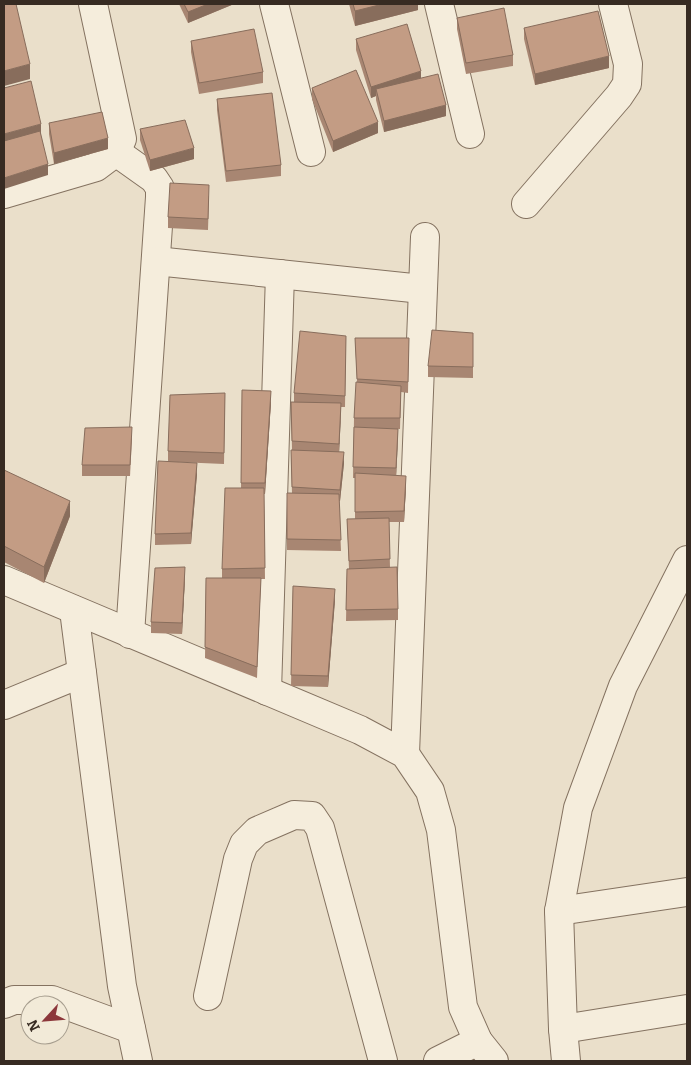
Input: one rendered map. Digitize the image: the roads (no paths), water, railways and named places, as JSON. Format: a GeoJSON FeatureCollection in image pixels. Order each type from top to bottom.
{"type":"FeatureCollection","features":[{"type":"Feature","properties":{"kind":"street"},"geometry":{"type":"LineString","coordinates":[[4,194],[96,167],[116,152],[122,139],[94,4]]}},
{"type":"Feature","properties":{"kind":"street"},"geometry":{"type":"LineString","coordinates":[[274,4],[311,152]]}},
{"type":"Feature","properties":{"kind":"street"},"geometry":{"type":"LineString","coordinates":[[439,4],[470,134]]}},
{"type":"Feature","properties":{"kind":"street"},"geometry":{"type":"LineString","coordinates":[[526,204],[619,96],[627,84],[628,64],[613,4]]}},
{"type":"Feature","properties":{"kind":"street"},"geometry":{"type":"LineString","coordinates":[[116,152],[154,179],[160,188],[130,634]]}},
{"type":"Feature","properties":{"kind":"street"},"geometry":{"type":"LineString","coordinates":[[404,754],[424,237]]}},
{"type":"Feature","properties":{"kind":"street"},"geometry":{"type":"LineString","coordinates":[[156,261],[422,290]]}},
{"type":"Feature","properties":{"kind":"street"},"geometry":{"type":"LineString","coordinates":[[268,691],[280,274]]}},
{"type":"Feature","properties":{"kind":"street"},"geometry":{"type":"LineString","coordinates":[[566,1061],[562,1029],[559,911],[578,808],[623,686],[687,560]]}},
{"type":"Feature","properties":{"kind":"street"},"geometry":{"type":"LineString","coordinates":[[4,580],[360,730],[404,754],[430,791],[441,830],[463,1006],[486,1051],[438,1061]]}},
{"type":"Feature","properties":{"kind":"street"},"geometry":{"type":"LineString","coordinates":[[74,610],[122,986],[138,1061]]}},
{"type":"Feature","properties":{"kind":"street"},"geometry":{"type":"LineString","coordinates":[[4,704],[82,673]]}},
{"type":"Feature","properties":{"kind":"street"},"geometry":{"type":"LineString","coordinates":[[208,996],[238,859],[244,844],[257,831],[294,815],[312,816],[320,828],[383,1061]]}},
{"type":"Feature","properties":{"kind":"street"},"geometry":{"type":"LineString","coordinates":[[559,911],[687,892]]}},
{"type":"Feature","properties":{"kind":"street"},"geometry":{"type":"LineString","coordinates":[[4,1004],[14,1000],[52,1000],[131,1029]]}},
{"type":"Feature","properties":{"kind":"street"},"geometry":{"type":"LineString","coordinates":[[562,1029],[687,1010]]}}]}
